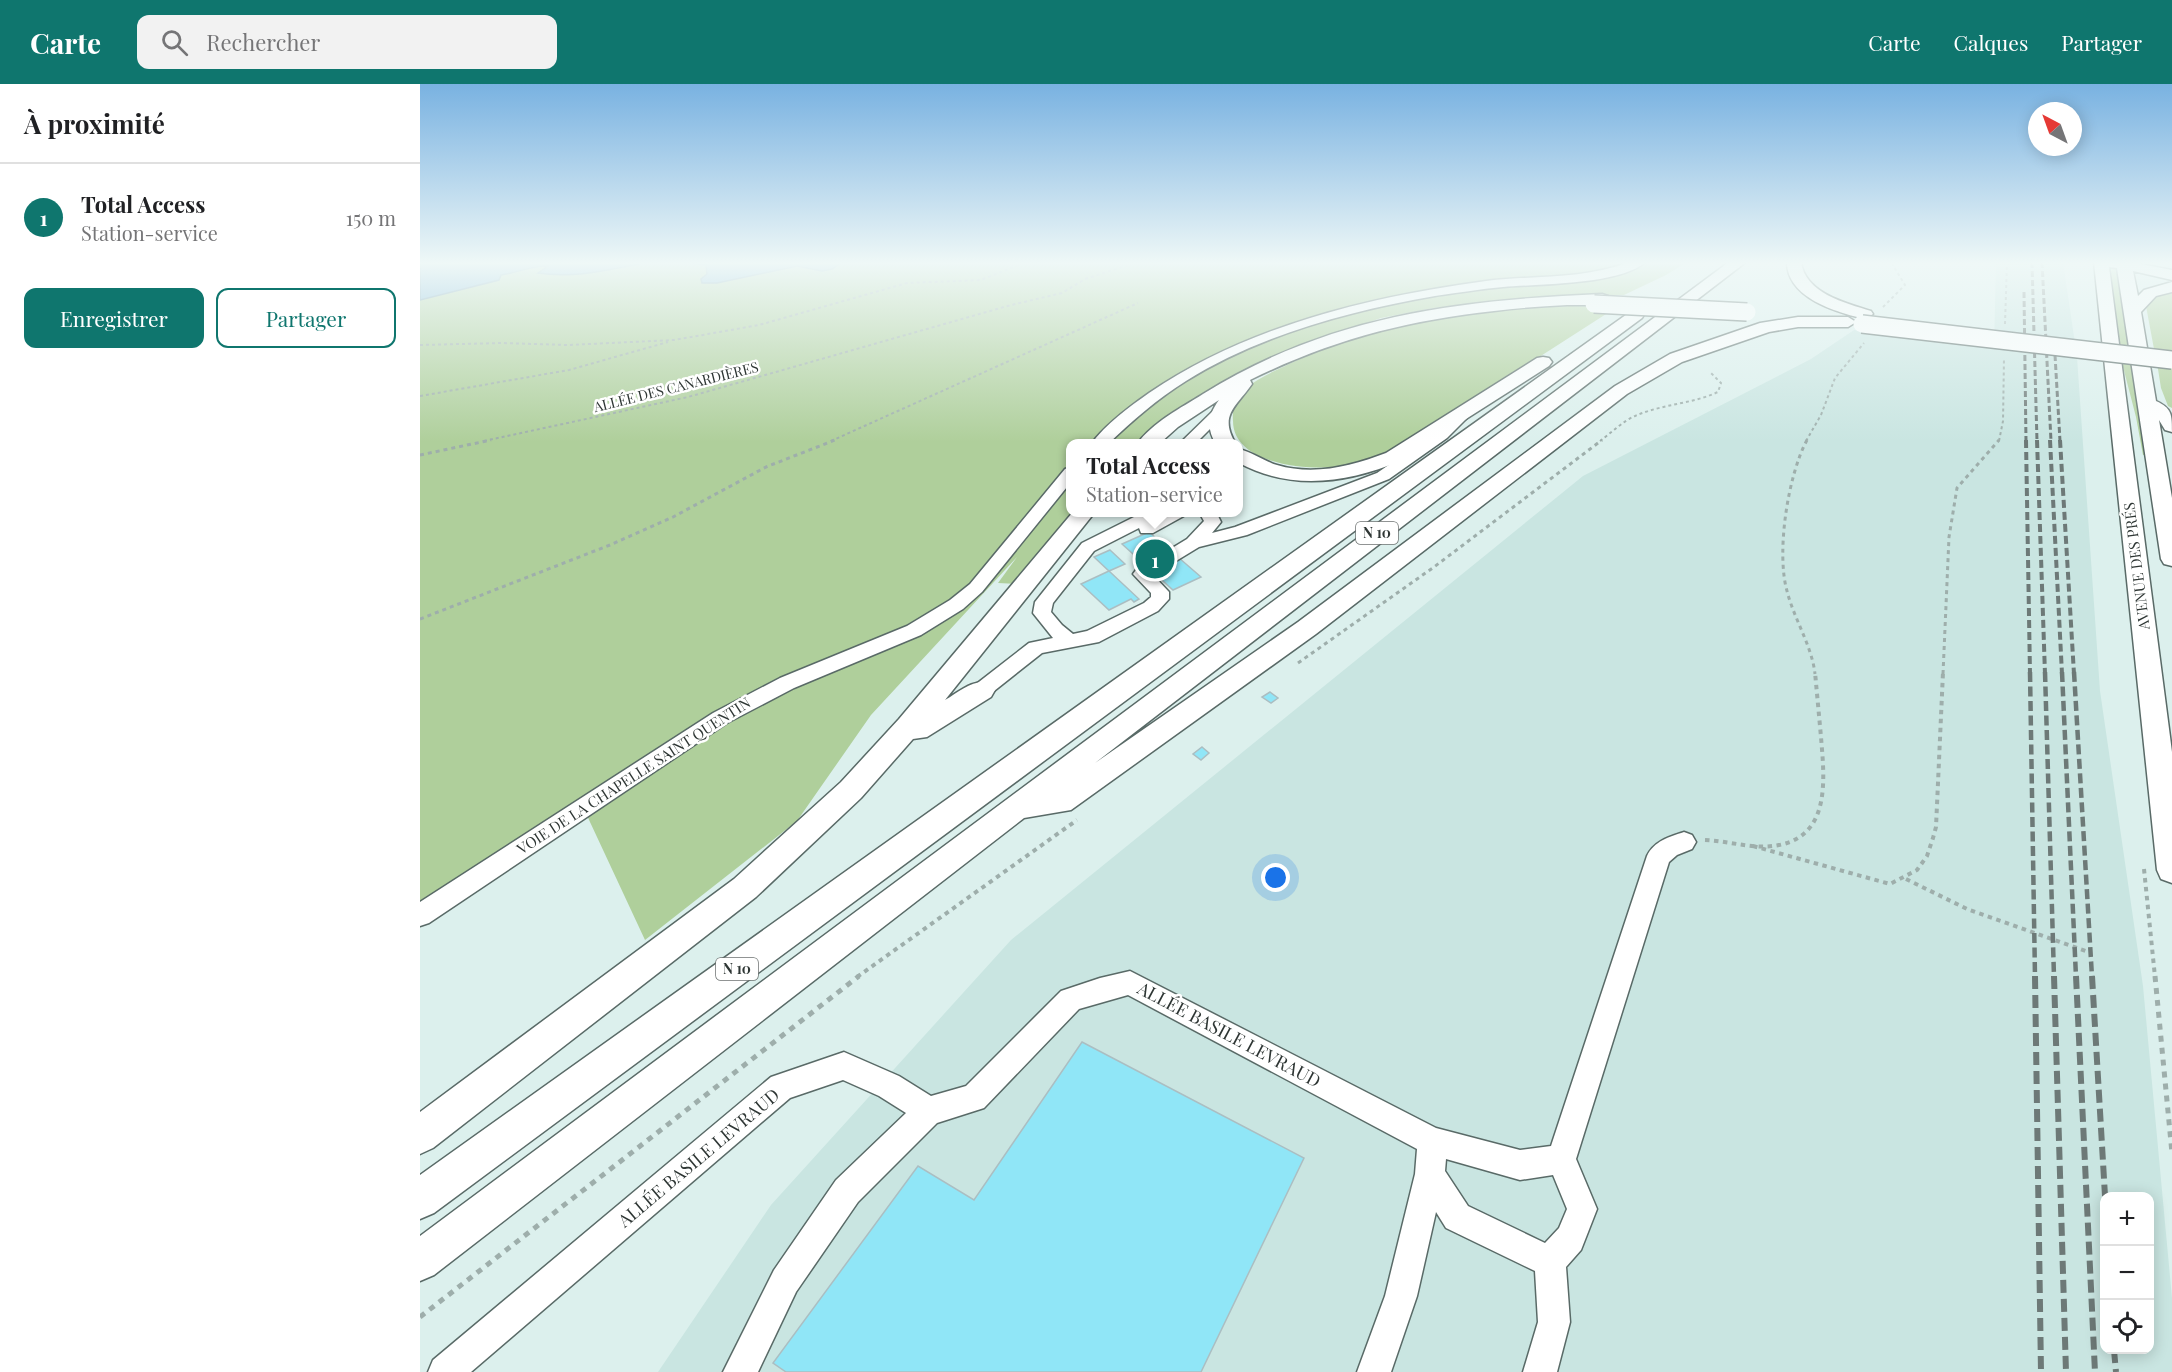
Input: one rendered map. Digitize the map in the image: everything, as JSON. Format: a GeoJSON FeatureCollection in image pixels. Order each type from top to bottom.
{"type":"FeatureCollection","features":[{"type":"Feature","properties":{"kind":"main road"},"geometry":{"type":"LineString","coordinates":[[1155,439],[1230,382],[1263,365],[1309,345],[1389,322]]}},
{"type":"Feature","properties":{"kind":"main road"},"geometry":{"type":"LineString","coordinates":[[1222,439],[1219,434],[1218,423],[1221,411],[1231,396],[1245,383],[1280,364],[1316,350],[1378,330],[1416,322]]}},
{"type":"Feature","properties":{"kind":"main road"},"geometry":{"type":"LineString","coordinates":[[1243,457],[1252,463],[1278,471],[1308,476],[1340,475],[1370,467],[1393,457],[1607,322]]}},
{"type":"Feature","properties":{"kind":"main road","name":"N 10"},"geometry":{"type":"LineString","coordinates":[[420,1199],[1626,322]]}},
{"type":"Feature","properties":{"kind":"main road","name":"N 10"},"geometry":{"type":"LineString","coordinates":[[420,1261],[1658,322]]}},
{"type":"Feature","properties":{"kind":"main road"},"geometry":{"type":"LineString","coordinates":[[1019,808],[1062,802],[1307,628],[1612,397],[1652,371],[1686,355],[1766,327],[1797,322]]}},
{"type":"Feature","properties":{"kind":"main road"},"geometry":{"type":"LineString","coordinates":[[1865,322],[2172,356]]}},
{"type":"Feature","properties":{"kind":"main road"},"geometry":{"type":"LineString","coordinates":[[1866,322],[1935,327],[2172,356]]}},
{"type":"Feature","properties":{"kind":"main road","name":"AVENUE DES PRÉS"},"geometry":{"type":"LineString","coordinates":[[2108,322],[2172,870]]}},
{"type":"Feature","properties":{"kind":"main road"},"geometry":{"type":"LineString","coordinates":[[2136,322],[2160,409],[2172,559]]}},
{"type":"Feature","properties":{"kind":"main road"},"geometry":{"type":"LineString","coordinates":[[2160,409],[2172,426]]}},
{"type":"Feature","properties":{"kind":"main road"},"geometry":{"type":"LineString","coordinates":[[2125,460],[2164,470]]}},
{"type":"Feature","properties":{"kind":"main road"},"geometry":{"type":"LineString","coordinates":[[420,1136],[745,888],[850,790],[887,750],[1082,517]]}},
{"type":"Feature","properties":{"kind":"main road"},"geometry":{"type":"LineString","coordinates":[[887,750],[982,690]]}},
{"type":"Feature","properties":{"kind":"street"},"geometry":{"type":"LineString","coordinates":[[1103,439],[1154,397],[1189,374],[1238,349],[1282,331],[1316,322]]}},
{"type":"Feature","properties":{"kind":"street"},"geometry":{"type":"LineString","coordinates":[[1193,543],[1241,531],[1383,476],[1442,435],[1470,408]]}},
{"type":"Feature","properties":{"kind":"street"},"geometry":{"type":"LineString","coordinates":[[1191,439],[1221,411]]}},
{"type":"Feature","properties":{"kind":"street","name":"VOIE DE LA CHAPELLE SAINT QUENTIN"},"geometry":{"type":"LineString","coordinates":[[420,915],[720,718],[768,692],[901,637],[959,604],[976,588],[1066,478]]}},
{"type":"Feature","properties":{"kind":"street"},"geometry":{"type":"LineString","coordinates":[[1069,641],[1055,630],[1042,613],[1044,602],[1088,548],[1149,517]]}},
{"type":"Feature","properties":{"kind":"street"},"geometry":{"type":"LineString","coordinates":[[1078,560],[1175,517]]}},
{"type":"Feature","properties":{"kind":"street"},"geometry":{"type":"LineString","coordinates":[[982,690],[1036,648],[1092,637],[1151,607],[1160,599],[1160,592],[1142,574],[1193,543],[1213,522],[1210,517]]}},
{"type":"Feature","properties":{"kind":"street"},"geometry":{"type":"LineString","coordinates":[[1540,1372],[1554,1322],[1550,1262],[1570,1239],[1582,1209],[1562,1159],[1659,856],[1669,848],[1684,842]]}},
{"type":"Feature","properties":{"kind":"street","name":"ALLÉE BASILE LEVRAUD"},"geometry":{"type":"LineString","coordinates":[[445,1372],[781,1087],[844,1066],[889,1086],[929,1111],[974,1098],[1070,1000],[1130,983],[1432,1142],[1520,1165],[1562,1159]]}},
{"type":"Feature","properties":{"kind":"street"},"geometry":{"type":"LineString","coordinates":[[741,1372],[784,1281],[847,1191],[929,1111]]}},
{"type":"Feature","properties":{"kind":"street"},"geometry":{"type":"LineString","coordinates":[[1374,1372],[1401,1296],[1430,1174],[1432,1142]]}},
{"type":"Feature","properties":{"kind":"street"},"geometry":{"type":"LineString","coordinates":[[1430,1174],[1457,1217],[1550,1262]]}},
{"type":"Feature","properties":{"kind":"path"},"geometry":{"type":"LineString","coordinates":[[420,396],[569,370],[674,340],[769,322]]}},
{"type":"Feature","properties":{"kind":"path","name":"ALLÉE DES CANARDIÈRES"},"geometry":{"type":"LineString","coordinates":[[420,455],[688,397],[951,322]]}},
{"type":"Feature","properties":{"kind":"path"},"geometry":{"type":"LineString","coordinates":[[420,619],[621,540],[673,517],[766,467],[862,429],[1096,322]]}},
{"type":"Feature","properties":{"kind":"path"},"geometry":{"type":"LineString","coordinates":[[1753,846],[1784,844],[1803,836],[1817,816],[1823,800],[1825,783],[1814,667],[1786,590],[1781,543],[1798,456],[1821,415],[1835,378],[1864,322]]}},
{"type":"Feature","properties":{"kind":"path"},"geometry":{"type":"LineString","coordinates":[[2005,322],[2005,333]]}},
{"type":"Feature","properties":{"kind":"path"},"geometry":{"type":"LineString","coordinates":[[420,345],[502,343],[568,345],[674,340]]}},
{"type":"Feature","properties":{"kind":"path"},"geometry":{"type":"LineString","coordinates":[[1684,842],[1719,841],[1753,846],[1890,884],[1906,879],[1920,868],[1930,853],[1936,827],[1949,537],[1953,497],[1957,488],[1999,442],[2003,421],[2004,356]]}},
{"type":"Feature","properties":{"kind":"path"},"geometry":{"type":"LineString","coordinates":[[1293,666],[1434,567],[1632,417],[1650,408],[1705,399],[1718,392],[1721,383],[1710,372]]}},
{"type":"Feature","properties":{"kind":"path"},"geometry":{"type":"LineString","coordinates":[[420,1317],[835,993],[1084,815]]}},
{"type":"Feature","properties":{"kind":"path"},"geometry":{"type":"LineString","coordinates":[[1906,879],[1967,909],[2091,953]]}},
{"type":"Feature","properties":{"kind":"shaded area"},"geometry":{"type":"Polygon","coordinates":[[[1995,322],[2072,322],[2077,357],[2100,691],[2143,986],[2172,1298],[2172,1372],[658,1372],[771,1205],[1011,940],[1583,476],[1811,359],[1854,330],[1994,349],[1995,322]]]}},
{"type":"Feature","properties":{"kind":"green space"},"geometry":{"type":"Polygon","coordinates":[[[420,322],[1369,322],[1273,356],[1213,388],[1140,439],[1066,439],[1066,517],[1071,517],[1018,584],[998,583],[1017,557],[871,715],[797,821],[645,940],[583,807],[420,916],[420,322]]]}},
{"type":"Feature","properties":{"kind":"green space"},"geometry":{"type":"Polygon","coordinates":[[[1421,322],[1593,322],[1396,449],[1375,459],[1328,468],[1285,464],[1249,450],[1243,444],[1243,439],[1237,437],[1233,421],[1235,403],[1250,385],[1266,375],[1322,350],[1421,322]]]}},
{"type":"Feature","properties":{"kind":"green space"},"geometry":{"type":"Polygon","coordinates":[[[2114,322],[2125,322],[2129,346],[2117,344],[2114,322]]]}},
{"type":"Feature","properties":{"kind":"green space"},"geometry":{"type":"Polygon","coordinates":[[[2149,322],[2172,322],[2172,351],[2154,349],[2149,322]]]}},
{"type":"Feature","properties":{"kind":"green space"},"geometry":{"type":"Polygon","coordinates":[[[2121,359],[2131,360],[2146,455],[2143,455],[2121,359]]]}},
{"type":"Feature","properties":{"kind":"green space"},"geometry":{"type":"Polygon","coordinates":[[[2157,363],[2172,365],[2172,408],[2168,406],[2161,388],[2157,363]]]}},
{"type":"Feature","properties":{"kind":"building"},"geometry":{"type":"Polygon","coordinates":[[[1149,532],[1201,577],[1173,590],[1122,544],[1149,532]]]}},
{"type":"Feature","properties":{"kind":"building"},"geometry":{"type":"Polygon","coordinates":[[[1110,550],[1125,564],[1109,571],[1094,557],[1110,550]]]}},
{"type":"Feature","properties":{"kind":"building"},"geometry":{"type":"Polygon","coordinates":[[[1109,571],[1139,599],[1134,602],[1131,599],[1109,610],[1081,584],[1109,571]]]}},
{"type":"Feature","properties":{"kind":"building"},"geometry":{"type":"Polygon","coordinates":[[[1270,692],[1278,698],[1271,703],[1262,697],[1270,692]]]}},
{"type":"Feature","properties":{"kind":"building"},"geometry":{"type":"Polygon","coordinates":[[[1202,747],[1209,753],[1201,760],[1193,754],[1202,747]]]}},
{"type":"Feature","properties":{"kind":"building"},"geometry":{"type":"Polygon","coordinates":[[[1082,1042],[1304,1158],[1201,1372],[786,1372],[773,1363],[918,1166],[974,1200],[1082,1042]]]}},
{"type":"Feature","properties":{"kind":"railway"},"geometry":{"type":"LineString","coordinates":[[2024,322],[2026,441]]}},
{"type":"Feature","properties":{"kind":"railway"},"geometry":{"type":"LineString","coordinates":[[2034,322],[2037,441]]}},
{"type":"Feature","properties":{"kind":"railway"},"geometry":{"type":"LineString","coordinates":[[2045,322],[2051,441]]}},
{"type":"Feature","properties":{"kind":"railway"},"geometry":{"type":"LineString","coordinates":[[2055,355],[2060,441]]}},
{"type":"Feature","properties":{"kind":"railway"},"geometry":{"type":"LineString","coordinates":[[2026,440],[2030,674]]}},
{"type":"Feature","properties":{"kind":"railway"},"geometry":{"type":"LineString","coordinates":[[2037,440],[2045,674]]}},
{"type":"Feature","properties":{"kind":"railway"},"geometry":{"type":"LineString","coordinates":[[2050,440],[2062,674]]}},
{"type":"Feature","properties":{"kind":"railway"},"geometry":{"type":"LineString","coordinates":[[2060,440],[2074,674]]}},
{"type":"Feature","properties":{"kind":"railway"},"geometry":{"type":"LineString","coordinates":[[2030,672],[2035,977]]}},
{"type":"Feature","properties":{"kind":"railway"},"geometry":{"type":"LineString","coordinates":[[2045,672],[2054,977]]}},
{"type":"Feature","properties":{"kind":"railway"},"geometry":{"type":"LineString","coordinates":[[2062,672],[2076,977]]}},
{"type":"Feature","properties":{"kind":"railway"},"geometry":{"type":"LineString","coordinates":[[2074,672],[2092,977]]}},
{"type":"Feature","properties":{"kind":"railway"},"geometry":{"type":"LineString","coordinates":[[2035,976],[2041,1372]]}},
{"type":"Feature","properties":{"kind":"railway"},"geometry":{"type":"LineString","coordinates":[[2054,976],[2066,1372]]}},
{"type":"Feature","properties":{"kind":"railway"},"geometry":{"type":"LineString","coordinates":[[2076,976],[2095,1372]]}},
{"type":"Feature","properties":{"kind":"railway"},"geometry":{"type":"LineString","coordinates":[[2092,976],[2105,1192]]}},
{"type":"Feature","properties":{"kind":"railway"},"geometry":{"type":"LineString","coordinates":[[2114,1354],[2116,1372]]}},
{"type":"Feature","properties":{"kind":"place","name":"Total Access"},"geometry":{"type":"Point","coordinates":[1155,559]}}]}
